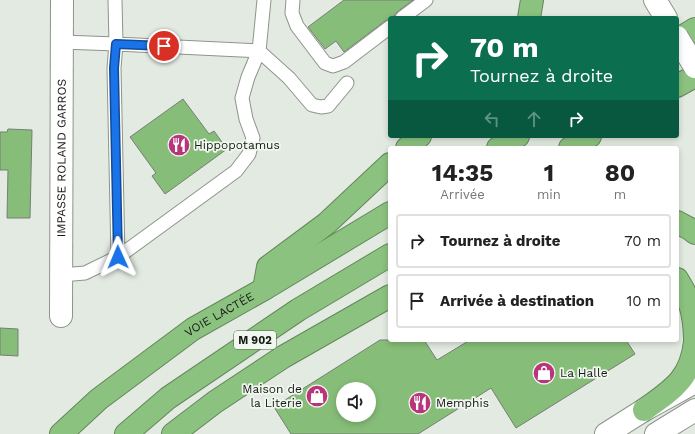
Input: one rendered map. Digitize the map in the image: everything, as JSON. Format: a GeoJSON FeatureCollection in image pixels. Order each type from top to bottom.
{"type":"FeatureCollection","features":[{"type":"Feature","properties":{"kind":"highway"},"geometry":{"type":"LineString","coordinates":[[529,16],[532,0]]}},
{"type":"Feature","properties":{"kind":"highway"},"geometry":{"type":"LineString","coordinates":[[679,39],[695,30]]}},
{"type":"Feature","properties":{"kind":"highway"},"geometry":{"type":"LineString","coordinates":[[679,85],[695,76]]}},
{"type":"Feature","properties":{"kind":"highway"},"geometry":{"type":"LineString","coordinates":[[409,146],[418,138]]}},
{"type":"Feature","properties":{"kind":"highway"},"geometry":{"type":"LineString","coordinates":[[501,146],[515,138]]}},
{"type":"Feature","properties":{"kind":"highway"},"geometry":{"type":"LineString","coordinates":[[573,146],[587,138]]}},
{"type":"Feature","properties":{"kind":"highway"},"geometry":{"type":"LineString","coordinates":[[264,289],[268,267],[326,224],[388,166]]}},
{"type":"Feature","properties":{"kind":"highway","name":"VOIE LACTÉE"},"geometry":{"type":"LineString","coordinates":[[61,434],[99,399],[193,329],[264,289],[388,214]]}},
{"type":"Feature","properties":{"kind":"highway"},"geometry":{"type":"LineString","coordinates":[[679,223],[695,233]]}},
{"type":"Feature","properties":{"kind":"highway","name":"M 902"},"geometry":{"type":"LineString","coordinates":[[126,434],[168,398],[298,310],[388,256]]}},
{"type":"Feature","properties":{"kind":"highway"},"geometry":{"type":"LineString","coordinates":[[679,282],[690,303],[694,319],[695,338]]}},
{"type":"Feature","properties":{"kind":"highway"},"geometry":{"type":"LineString","coordinates":[[172,434],[215,402],[283,357],[388,297]]}},
{"type":"Feature","properties":{"kind":"highway"},"geometry":{"type":"LineString","coordinates":[[644,410],[673,389],[682,378],[690,364],[694,352],[695,342]]}},
{"type":"Feature","properties":{"kind":"street","name":"IMPASSE ROLAND GARROS"},"geometry":{"type":"LineString","coordinates":[[61,316],[62,0]]}},
{"type":"Feature","properties":{"kind":"street"},"geometry":{"type":"LineString","coordinates":[[655,0],[665,16]]}},
{"type":"Feature","properties":{"kind":"street"},"geometry":{"type":"LineString","coordinates":[[679,40],[695,68]]}},
{"type":"Feature","properties":{"kind":"street"},"geometry":{"type":"LineString","coordinates":[[606,434],[644,410],[695,382]]}},
{"type":"Feature","properties":{"kind":"street"},"geometry":{"type":"LineString","coordinates":[[656,434],[695,410]]}},
{"type":"Feature","properties":{"kind":"lane"},"geometry":{"type":"LineString","coordinates":[[115,0],[116,44],[114,68],[118,257]]}},
{"type":"Feature","properties":{"kind":"lane"},"geometry":{"type":"LineString","coordinates":[[61,274],[85,273],[118,257],[236,171],[249,154],[253,138],[246,119],[242,98],[248,77],[259,51],[264,0]]}},
{"type":"Feature","properties":{"kind":"lane"},"geometry":{"type":"LineString","coordinates":[[293,0],[292,13],[297,26],[325,64],[333,66],[344,62],[388,29]]}},
{"type":"Feature","properties":{"kind":"lane"},"geometry":{"type":"LineString","coordinates":[[405,16],[426,0]]}},
{"type":"Feature","properties":{"kind":"lane"},"geometry":{"type":"LineString","coordinates":[[62,42],[259,51],[289,78],[312,105],[321,107],[328,106],[347,83]]}},
{"type":"Feature","properties":{"kind":"building"},"geometry":{"type":"Polygon","coordinates":[[[344,0],[413,0],[394,16],[388,16],[388,20],[344,52],[336,41],[325,49],[308,27],[344,0]]]}},
{"type":"Feature","properties":{"kind":"building"},"geometry":{"type":"Polygon","coordinates":[[[183,99],[209,134],[214,131],[227,149],[165,194],[152,176],[156,173],[130,137],[183,99]]]}},
{"type":"Feature","properties":{"kind":"building"},"geometry":{"type":"Polygon","coordinates":[[[8,129],[32,130],[30,218],[7,218],[8,170],[0,170],[0,132],[7,132],[8,129]]]}},
{"type":"Feature","properties":{"kind":"building"},"geometry":{"type":"Polygon","coordinates":[[[0,328],[18,329],[18,356],[0,355],[0,328]]]}},
{"type":"Feature","properties":{"kind":"building"},"geometry":{"type":"Polygon","coordinates":[[[380,340],[388,340],[388,342],[425,342],[437,360],[467,342],[627,342],[635,354],[516,428],[491,388],[418,434],[291,434],[274,407],[380,340]]]}},
{"type":"Feature","properties":{"kind":"place","name":"Hippopotamus"},"geometry":{"type":"Point","coordinates":[179,145]}},
{"type":"Feature","properties":{"kind":"place","name":"La Halle"},"geometry":{"type":"Point","coordinates":[544,373]}},
{"type":"Feature","properties":{"kind":"place","name":"Maison de la Literie"},"geometry":{"type":"Point","coordinates":[317,396]}},
{"type":"Feature","properties":{"kind":"place","name":"Memphis"},"geometry":{"type":"Point","coordinates":[420,403]}},
{"type":"Feature","properties":{"kind":"route"},"geometry":{"type":"LineString","coordinates":[[118,257],[114,68],[116,44],[164,46]]}}]}
